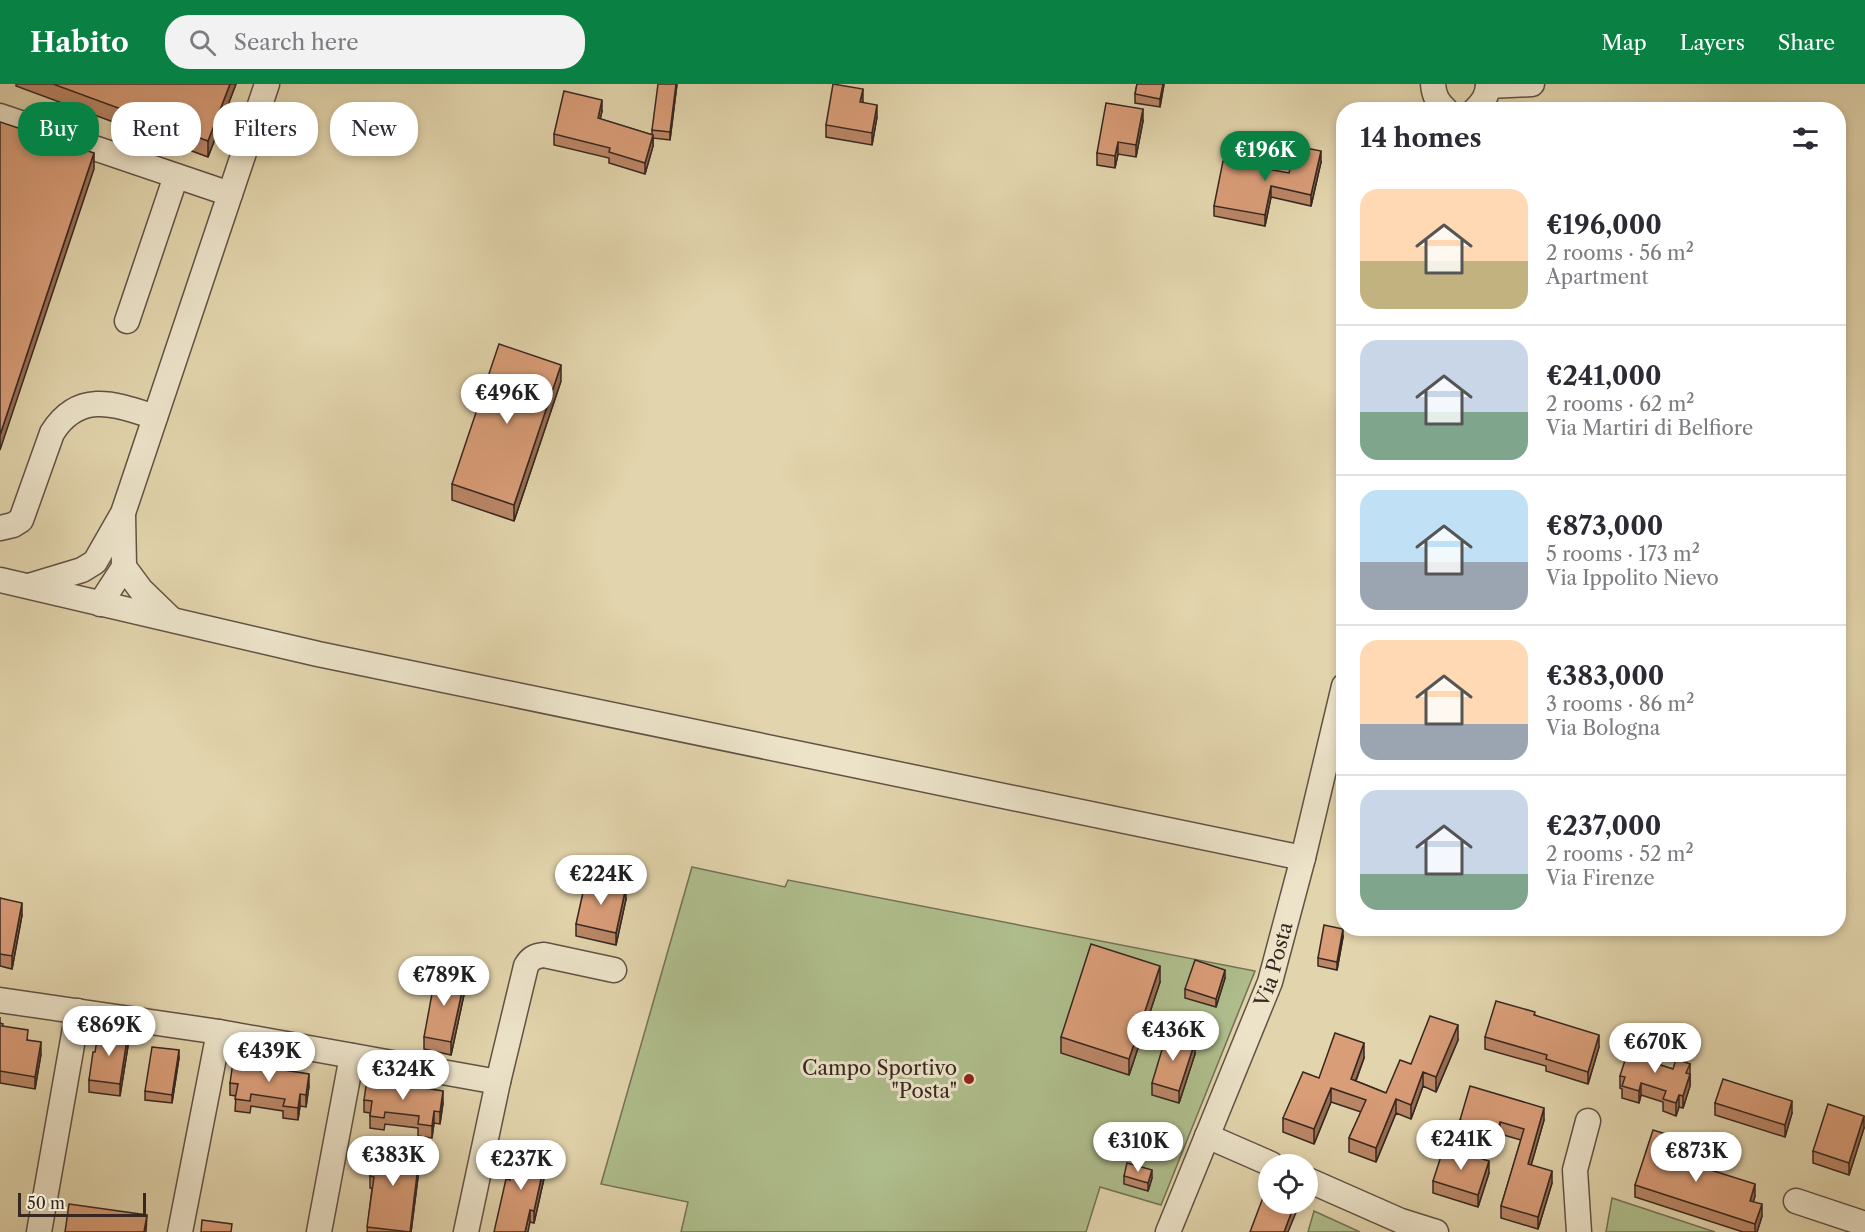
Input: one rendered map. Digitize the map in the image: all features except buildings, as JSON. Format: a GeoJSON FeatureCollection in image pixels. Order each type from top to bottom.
{"type":"FeatureCollection","features":[{"type":"Feature","properties":{"kind":"street"},"geometry":{"type":"LineString","coordinates":[[28,586],[82,570],[95,562],[123,513],[267,84]]}},
{"type":"Feature","properties":{"kind":"street"},"geometry":{"type":"LineString","coordinates":[[1433,84],[1438,102]]}},
{"type":"Feature","properties":{"kind":"street"},"geometry":{"type":"LineString","coordinates":[[1483,102],[1487,95],[1488,85],[1532,84]]}},
{"type":"Feature","properties":{"kind":"street"},"geometry":{"type":"LineString","coordinates":[[0,116],[230,194]]}},
{"type":"Feature","properties":{"kind":"street"},"geometry":{"type":"LineString","coordinates":[[128,321],[176,176]]}},
{"type":"Feature","properties":{"kind":"street"},"geometry":{"type":"LineString","coordinates":[[0,528],[21,520],[52,433],[60,420],[68,413],[78,408],[104,403],[117,404],[155,417]]}},
{"type":"Feature","properties":{"kind":"street"},"geometry":{"type":"LineString","coordinates":[[100,604],[124,567],[123,513]]}},
{"type":"Feature","properties":{"kind":"street"},"geometry":{"type":"LineString","coordinates":[[95,562],[95,580],[100,604]]}},
{"type":"Feature","properties":{"kind":"street"},"geometry":{"type":"LineString","coordinates":[[124,567],[141,590],[173,621]]}},
{"type":"Feature","properties":{"kind":"street"},"geometry":{"type":"LineString","coordinates":[[0,580],[329,657],[1303,858]]}},
{"type":"Feature","properties":{"kind":"street","name":"Via Posta"},"geometry":{"type":"LineString","coordinates":[[1168,1232],[1270,982],[1336,720]]}},
{"type":"Feature","properties":{"kind":"street"},"geometry":{"type":"LineString","coordinates":[[466,1232],[526,966],[536,956],[543,956],[615,970]]}},
{"type":"Feature","properties":{"kind":"street"},"geometry":{"type":"LineString","coordinates":[[0,1000],[219,1032],[498,1082]]}},
{"type":"Feature","properties":{"kind":"street"},"geometry":{"type":"LineString","coordinates":[[39,1232],[78,1011]]}},
{"type":"Feature","properties":{"kind":"street"},"geometry":{"type":"LineString","coordinates":[[180,1232],[219,1032]]}},
{"type":"Feature","properties":{"kind":"street"},"geometry":{"type":"LineString","coordinates":[[320,1232],[352,1056]]}},
{"type":"Feature","properties":{"kind":"street"},"geometry":{"type":"LineString","coordinates":[[1579,1232],[1575,1170],[1588,1121]]}},
{"type":"Feature","properties":{"kind":"street"},"geometry":{"type":"LineString","coordinates":[[1207,1136],[1258,1158]]}},
{"type":"Feature","properties":{"kind":"street"},"geometry":{"type":"LineString","coordinates":[[1318,1184],[1401,1221],[1436,1232]]}},
{"type":"Feature","properties":{"kind":"street"},"geometry":{"type":"LineString","coordinates":[[1796,1201],[1865,1224]]}},
{"type":"Feature","properties":{"kind":"green space","name":"Campo Sportivo \"Posta\""},"geometry":{"type":"Polygon","coordinates":[[[692,867],[785,887],[788,880],[1255,971],[1161,1205],[1100,1187],[1086,1232],[681,1232],[688,1202],[601,1184],[692,867]]]}},
{"type":"Feature","properties":{"kind":"green space"},"geometry":{"type":"Polygon","coordinates":[[[1612,1198],[1715,1232],[1606,1232],[1612,1198]]]}},
{"type":"Feature","properties":{"kind":"green space"},"geometry":{"type":"Polygon","coordinates":[[[1318,1213],[1360,1232],[1308,1232],[1313,1214],[1318,1213]]]}},
{"type":"Feature","properties":{"kind":"place","name":"Campo Sportivo \"Posta\""},"geometry":{"type":"Point","coordinates":[969,1079]}}]}
